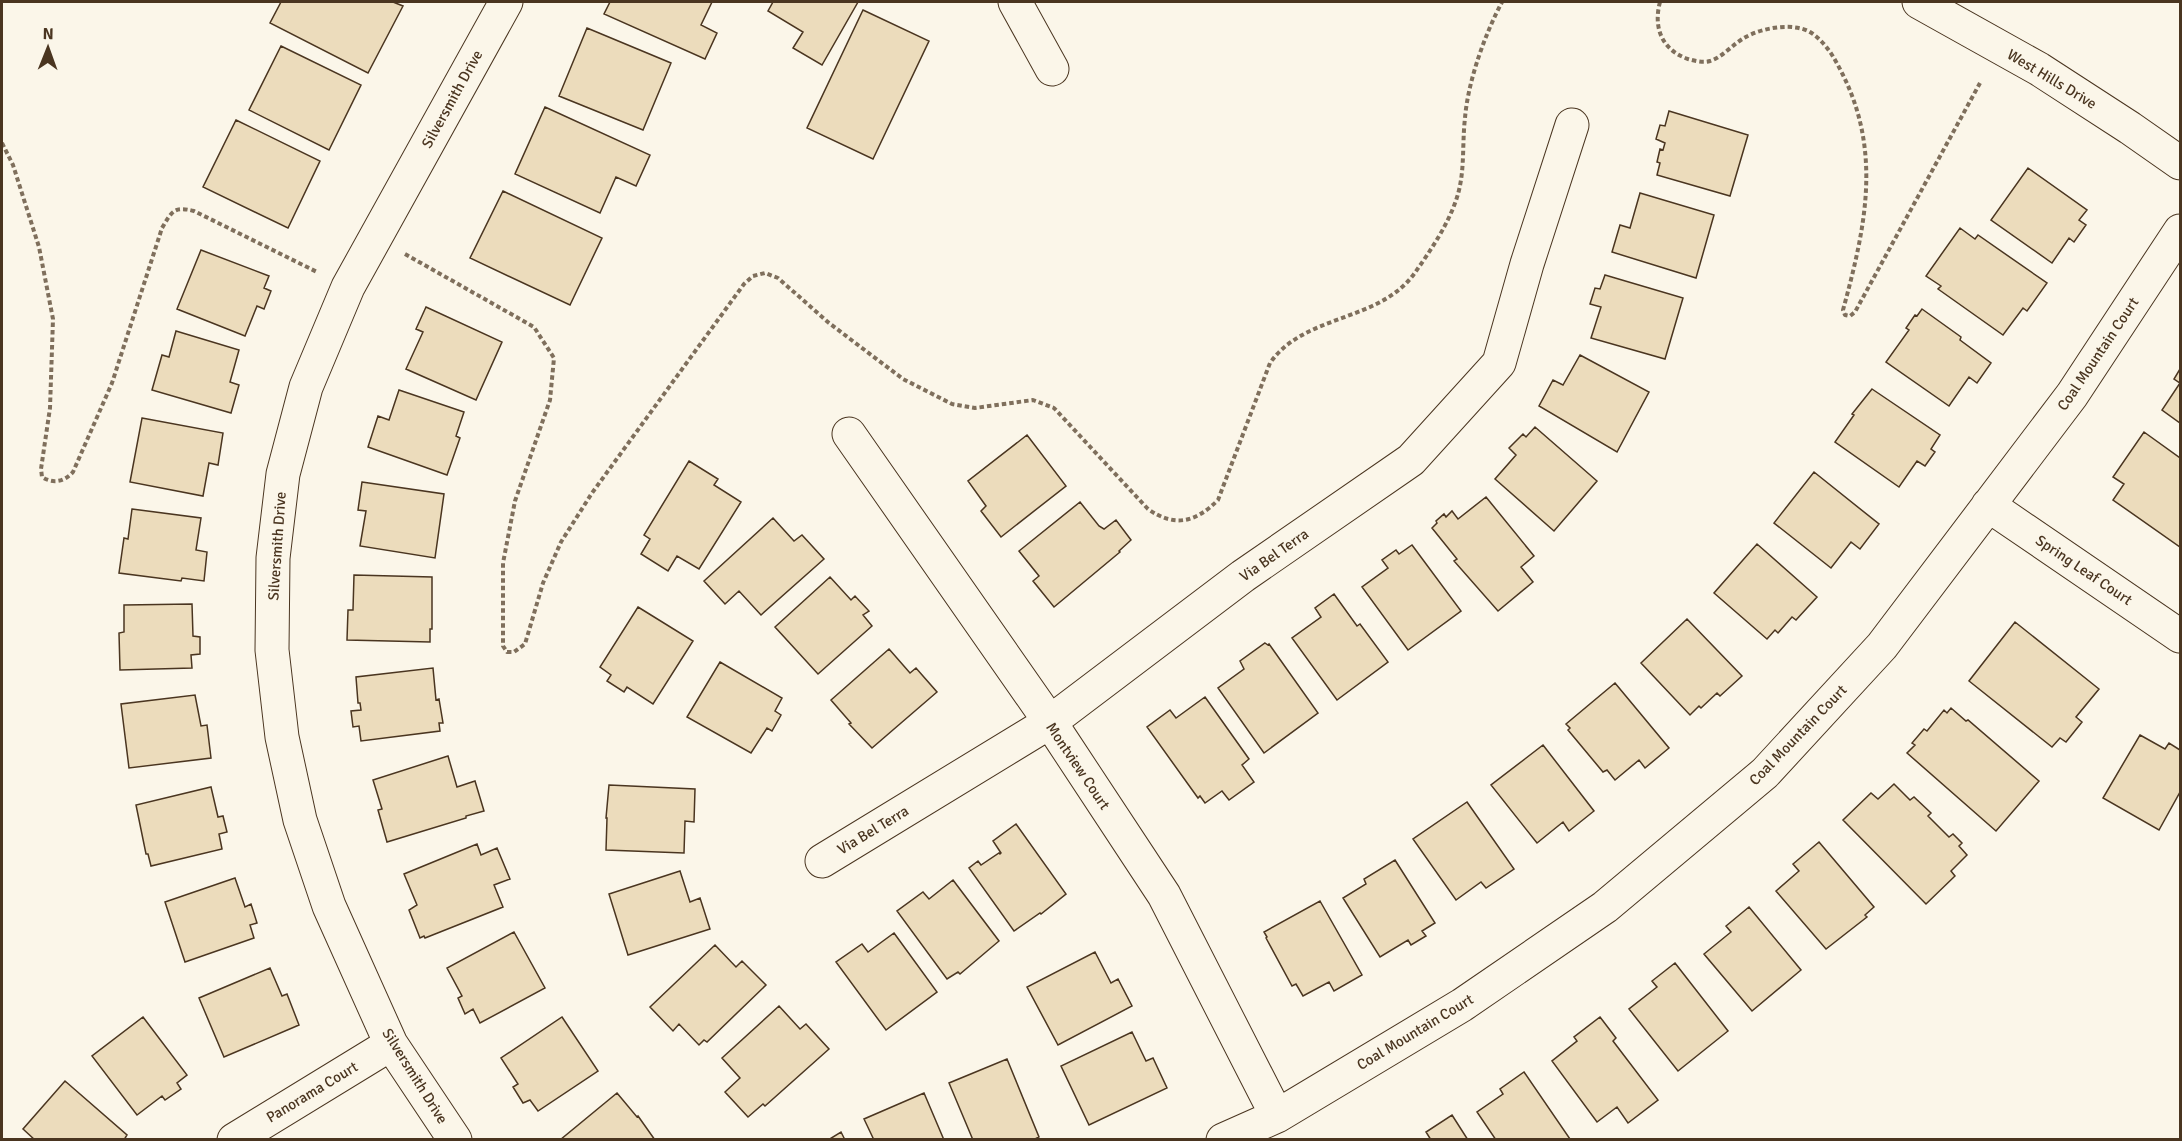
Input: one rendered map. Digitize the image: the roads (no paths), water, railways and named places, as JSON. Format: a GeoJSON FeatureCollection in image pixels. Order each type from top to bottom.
{"type":"FeatureCollection","features":[{"type":"Feature","properties":{"kind":"street","name":"Silversmith Drive"},"geometry":{"type":"LineString","coordinates":[[455,1140],[391,1044],[328,906],[300,820],[282,737],[272,650],[273,558],[282,474],[306,387],[348,287],[506,2]]}},
{"type":"Feature","properties":{"kind":"street"},"geometry":{"type":"LineString","coordinates":[[1015,2],[1052,69]]}},
{"type":"Feature","properties":{"kind":"street","name":"West Hills Drive"},"geometry":{"type":"LineString","coordinates":[[1919,2],[2039,69],[2181,163]]}},
{"type":"Feature","properties":{"kind":"street","name":"Via Bel Terra"},"geometry":{"type":"LineString","coordinates":[[822,861],[1050,722],[1243,576],[1411,460],[1499,363],[1527,264],[1572,125]]}},
{"type":"Feature","properties":{"kind":"street","name":"Coal Mountain Court"},"geometry":{"type":"LineString","coordinates":[[1223,1140],[1277,1116],[1462,1005],[1605,907],[1765,773],[1882,646],[2072,395],[2181,231]]}},
{"type":"Feature","properties":{"kind":"street","name":"Montview Court"},"geometry":{"type":"LineString","coordinates":[[849,434],[1050,722],[1164,895],[1277,1116]]}},
{"type":"Feature","properties":{"kind":"street","name":"Spring Leaf Court"},"geometry":{"type":"LineString","coordinates":[[1988,505],[2181,636]]}},
{"type":"Feature","properties":{"kind":"street","name":"Panorama Court"},"geometry":{"type":"LineString","coordinates":[[234,1140],[391,1044]]}}]}
